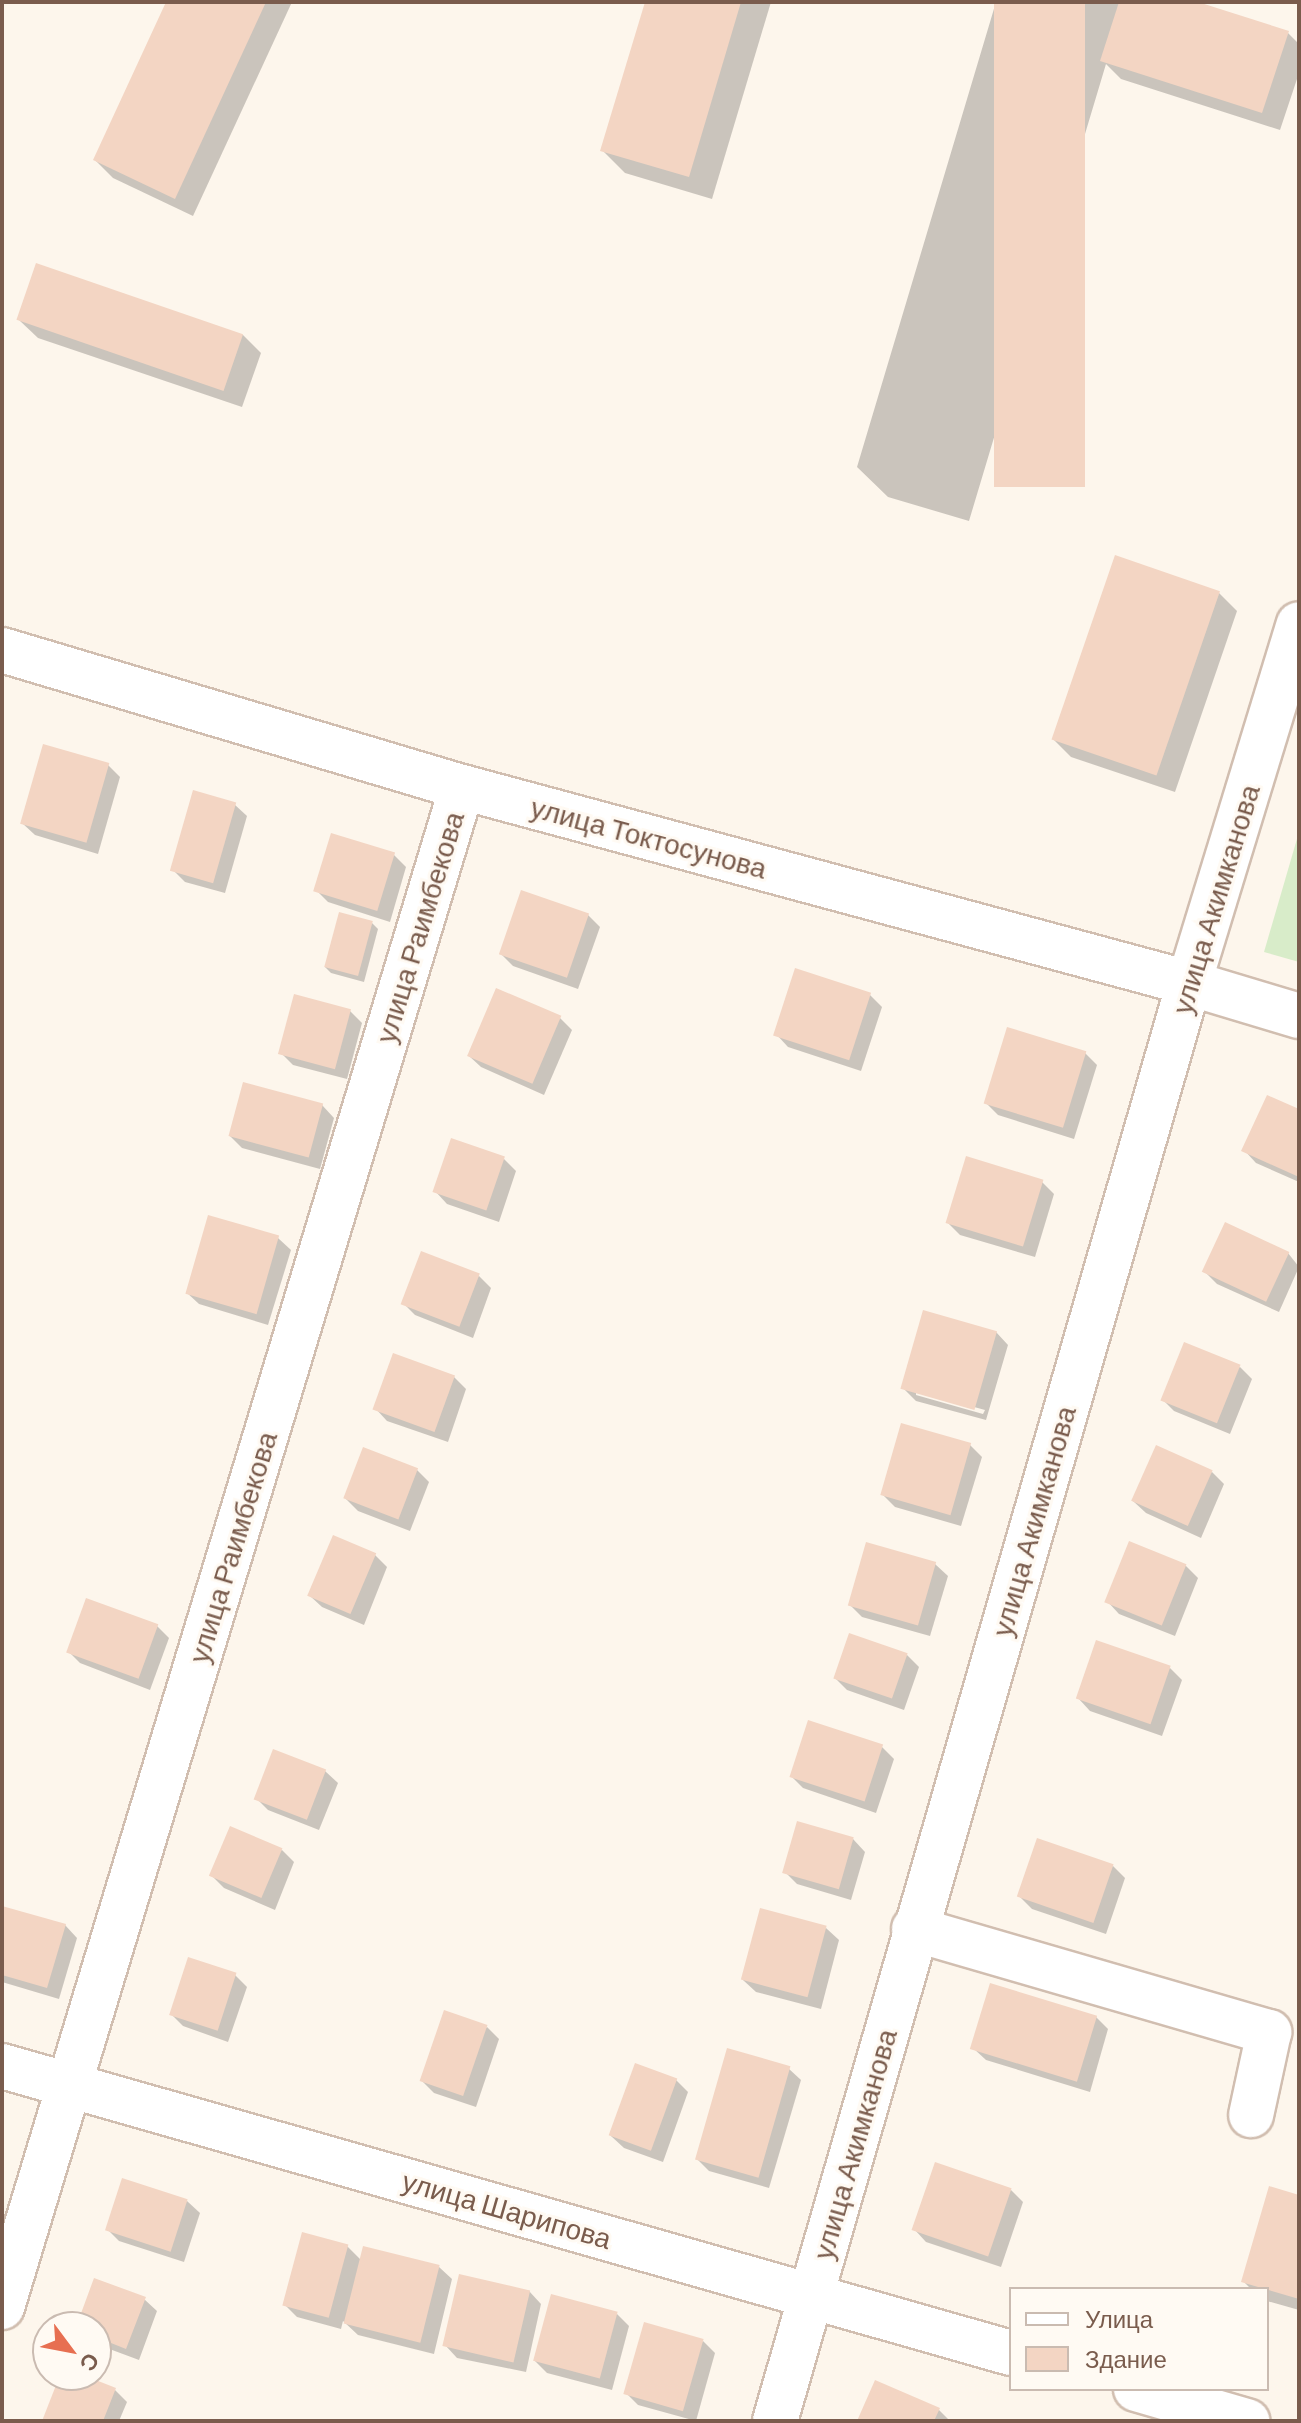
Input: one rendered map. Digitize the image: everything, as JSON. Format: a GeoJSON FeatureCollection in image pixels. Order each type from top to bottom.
{"type":"FeatureCollection","features":[{"type":"Feature","properties":{"kind":"street","name":"улица Акимканова"},"geometry":{"type":"LineString","coordinates":[[775,2421],[914,1929],[1189,983],[1299,624]]}},
{"type":"Feature","properties":{"kind":"street","name":"улица Токтосунова"},"geometry":{"type":"LineString","coordinates":[[2,650],[462,787],[1189,983],[1299,1016]]}},
{"type":"Feature","properties":{"kind":"street","name":"улица Раимбекова"},"geometry":{"type":"LineString","coordinates":[[2,2307],[462,787]]}},
{"type":"Feature","properties":{"kind":"street"},"geometry":{"type":"LineString","coordinates":[[914,1929],[1269,2032],[1251,2115]]}},
{"type":"Feature","properties":{"kind":"street","name":"улица Шарипова"},"geometry":{"type":"LineString","coordinates":[[2,2066],[1009,2352]]}},
{"type":"Feature","properties":{"kind":"street"},"geometry":{"type":"LineString","coordinates":[[1143,2391],[1247,2421]]}},
{"type":"Feature","properties":{"kind":"green space"},"geometry":{"type":"Polygon","coordinates":[[[1299,832],[1299,962],[1264,952],[1299,832]]]}},
{"type":"Feature","properties":{"kind":"building"},"geometry":{"type":"Polygon","coordinates":[[[166,2],[266,2],[175,199],[93,160],[166,2]]]}},
{"type":"Feature","properties":{"kind":"building"},"geometry":{"type":"Polygon","coordinates":[[[645,2],[741,2],[689,177],[600,151],[645,2]]]}},
{"type":"Feature","properties":{"kind":"building"},"geometry":{"type":"Polygon","coordinates":[[[994,2],[1085,2],[1085,487],[994,487],[994,2]]]}},
{"type":"Feature","properties":{"kind":"building"},"geometry":{"type":"Polygon","coordinates":[[[1119,2],[1198,2],[1289,31],[1262,113],[1100,61],[1119,2]]]}},
{"type":"Feature","properties":{"kind":"building"},"geometry":{"type":"Polygon","coordinates":[[[36,263],[243,334],[224,391],[16,320],[36,263]]]}},
{"type":"Feature","properties":{"kind":"building"},"geometry":{"type":"Polygon","coordinates":[[[1115,555],[1220,591],[1156,776],[1052,739],[1115,555]]]}},
{"type":"Feature","properties":{"kind":"building"},"geometry":{"type":"Polygon","coordinates":[[[43,744],[109,763],[86,843],[20,824],[43,744]]]}},
{"type":"Feature","properties":{"kind":"building"},"geometry":{"type":"Polygon","coordinates":[[[193,790],[236,802],[213,883],[170,871],[193,790]]]}},
{"type":"Feature","properties":{"kind":"building"},"geometry":{"type":"Polygon","coordinates":[[[331,833],[395,853],[377,911],[313,891],[331,833]]]}},
{"type":"Feature","properties":{"kind":"building"},"geometry":{"type":"Polygon","coordinates":[[[521,890],[589,913],[567,978],[499,954],[521,890]]]}},
{"type":"Feature","properties":{"kind":"building"},"geometry":{"type":"Polygon","coordinates":[[[339,912],[373,921],[358,976],[324,967],[339,912]]]}},
{"type":"Feature","properties":{"kind":"building"},"geometry":{"type":"Polygon","coordinates":[[[795,968],[871,993],[849,1060],[773,1036],[795,968]]]}},
{"type":"Feature","properties":{"kind":"building"},"geometry":{"type":"Polygon","coordinates":[[[496,988],[561,1016],[532,1084],[467,1056],[496,988]]]}},
{"type":"Feature","properties":{"kind":"building"},"geometry":{"type":"Polygon","coordinates":[[[294,994],[351,1009],[335,1069],[278,1054],[294,994]]]}},
{"type":"Feature","properties":{"kind":"building"},"geometry":{"type":"Polygon","coordinates":[[[1007,1027],[1086,1051],[1063,1128],[984,1104],[1007,1027]]]}},
{"type":"Feature","properties":{"kind":"building"},"geometry":{"type":"Polygon","coordinates":[[[243,1082],[323,1103],[309,1158],[229,1136],[243,1082]]]}},
{"type":"Feature","properties":{"kind":"building"},"geometry":{"type":"Polygon","coordinates":[[[1267,1095],[1299,1109],[1299,1177],[1241,1151],[1267,1095]]]}},
{"type":"Feature","properties":{"kind":"building"},"geometry":{"type":"Polygon","coordinates":[[[451,1138],[505,1157],[486,1210],[432,1192],[451,1138]]]}},
{"type":"Feature","properties":{"kind":"building"},"geometry":{"type":"Polygon","coordinates":[[[966,1156],[1043,1180],[1023,1247],[946,1223],[966,1156]]]}},
{"type":"Feature","properties":{"kind":"building"},"geometry":{"type":"Polygon","coordinates":[[[208,1215],[279,1235],[257,1314],[185,1294],[208,1215]]]}},
{"type":"Feature","properties":{"kind":"building"},"geometry":{"type":"Polygon","coordinates":[[[1225,1222],[1289,1252],[1266,1302],[1202,1272],[1225,1222]]]}},
{"type":"Feature","properties":{"kind":"building"},"geometry":{"type":"Polygon","coordinates":[[[421,1251],[480,1274],[459,1327],[401,1304],[421,1251]]]}},
{"type":"Feature","properties":{"kind":"building"},"geometry":{"type":"Polygon","coordinates":[[[923,1310],[997,1331],[974,1410],[900,1389],[923,1310]]]}},
{"type":"Feature","properties":{"kind":"building"},"geometry":{"type":"Polygon","coordinates":[[[1184,1342],[1241,1365],[1217,1423],[1160,1400],[1184,1342]]]}},
{"type":"Feature","properties":{"kind":"building"},"geometry":{"type":"Polygon","coordinates":[[[393,1353],[455,1376],[434,1432],[372,1409],[393,1353]]]}},
{"type":"Feature","properties":{"kind":"building"},"geometry":{"type":"Polygon","coordinates":[[[901,1423],[971,1443],[950,1515],[880,1495],[901,1423]]]}},
{"type":"Feature","properties":{"kind":"building"},"geometry":{"type":"Polygon","coordinates":[[[1156,1445],[1213,1470],[1188,1526],[1131,1501],[1156,1445]]]}},
{"type":"Feature","properties":{"kind":"building"},"geometry":{"type":"Polygon","coordinates":[[[363,1447],[418,1468],[398,1519],[343,1498],[363,1447]]]}},
{"type":"Feature","properties":{"kind":"building"},"geometry":{"type":"Polygon","coordinates":[[[333,1535],[376,1553],[350,1614],[307,1596],[333,1535]]]}},
{"type":"Feature","properties":{"kind":"building"},"geometry":{"type":"Polygon","coordinates":[[[1129,1541],[1186,1564],[1162,1625],[1104,1602],[1129,1541]]]}},
{"type":"Feature","properties":{"kind":"building"},"geometry":{"type":"Polygon","coordinates":[[[866,1542],[936,1562],[918,1626],[848,1605],[866,1542]]]}},
{"type":"Feature","properties":{"kind":"building"},"geometry":{"type":"Polygon","coordinates":[[[86,1598],[158,1624],[139,1679],[66,1653],[86,1598]]]}},
{"type":"Feature","properties":{"kind":"building"},"geometry":{"type":"Polygon","coordinates":[[[849,1633],[908,1653],[892,1699],[833,1678],[849,1633]]]}},
{"type":"Feature","properties":{"kind":"building"},"geometry":{"type":"Polygon","coordinates":[[[1096,1640],[1171,1666],[1151,1724],[1076,1699],[1096,1640]]]}},
{"type":"Feature","properties":{"kind":"building"},"geometry":{"type":"Polygon","coordinates":[[[808,1720],[883,1744],[865,1801],[789,1777],[808,1720]]]}},
{"type":"Feature","properties":{"kind":"building"},"geometry":{"type":"Polygon","coordinates":[[[273,1749],[326,1769],[307,1820],[254,1799],[273,1749]]]}},
{"type":"Feature","properties":{"kind":"building"},"geometry":{"type":"Polygon","coordinates":[[[797,1821],[854,1837],[839,1889],[782,1873],[797,1821]]]}},
{"type":"Feature","properties":{"kind":"building"},"geometry":{"type":"Polygon","coordinates":[[[230,1826],[282,1848],[261,1898],[209,1876],[230,1826]]]}},
{"type":"Feature","properties":{"kind":"building"},"geometry":{"type":"Polygon","coordinates":[[[1037,1838],[1114,1864],[1093,1923],[1017,1897],[1037,1838]]]}},
{"type":"Feature","properties":{"kind":"building"},"geometry":{"type":"Polygon","coordinates":[[[2,1906],[66,1924],[47,1988],[2,1975],[2,1906]]]}},
{"type":"Feature","properties":{"kind":"building"},"geometry":{"type":"Polygon","coordinates":[[[760,1908],[827,1926],[807,1997],[741,1979],[760,1908]]]}},
{"type":"Feature","properties":{"kind":"building"},"geometry":{"type":"Polygon","coordinates":[[[188,1957],[237,1973],[218,2031],[169,2015],[188,1957]]]}},
{"type":"Feature","properties":{"kind":"building"},"geometry":{"type":"Polygon","coordinates":[[[990,1983],[1097,2016],[1077,2082],[970,2049],[990,1983]]]}},
{"type":"Feature","properties":{"kind":"building"},"geometry":{"type":"Polygon","coordinates":[[[444,2010],[487,2025],[463,2096],[420,2081],[444,2010]]]}},
{"type":"Feature","properties":{"kind":"building"},"geometry":{"type":"Polygon","coordinates":[[[727,2048],[790,2066],[758,2178],[695,2160],[727,2048]]]}},
{"type":"Feature","properties":{"kind":"building"},"geometry":{"type":"Polygon","coordinates":[[[635,2063],[677,2078],[651,2151],[609,2135],[635,2063]]]}},
{"type":"Feature","properties":{"kind":"building"},"geometry":{"type":"Polygon","coordinates":[[[935,2162],[1012,2188],[988,2256],[912,2230],[935,2162]]]}},
{"type":"Feature","properties":{"kind":"building"},"geometry":{"type":"Polygon","coordinates":[[[122,2178],[188,2199],[171,2252],[105,2230],[122,2178]]]}},
{"type":"Feature","properties":{"kind":"building"},"geometry":{"type":"Polygon","coordinates":[[[1269,2186],[1299,2195],[1299,2299],[1269,2290],[1269,2287],[1241,2282],[1269,2186]]]}},
{"type":"Feature","properties":{"kind":"building"},"geometry":{"type":"Polygon","coordinates":[[[302,2232],[348,2244],[329,2318],[282,2305],[302,2232]]]}},
{"type":"Feature","properties":{"kind":"building"},"geometry":{"type":"Polygon","coordinates":[[[363,2246],[440,2265],[420,2343],[344,2324],[363,2246]]]}},
{"type":"Feature","properties":{"kind":"building"},"geometry":{"type":"Polygon","coordinates":[[[459,2274],[530,2290],[513,2363],[442,2346],[459,2274]]]}},
{"type":"Feature","properties":{"kind":"building"},"geometry":{"type":"Polygon","coordinates":[[[94,2278],[146,2297],[126,2349],[112,2343],[112,2311],[82,2311],[94,2278]]]}},
{"type":"Feature","properties":{"kind":"building"},"geometry":{"type":"Polygon","coordinates":[[[551,2294],[618,2312],[600,2379],[533,2361],[551,2294]]]}},
{"type":"Feature","properties":{"kind":"building"},"geometry":{"type":"Polygon","coordinates":[[[644,2322],[704,2339],[683,2411],[623,2394],[644,2322]]]}},
{"type":"Feature","properties":{"kind":"building"},"geometry":{"type":"Polygon","coordinates":[[[875,2380],[940,2408],[934,2421],[857,2421],[875,2380]]]}},
{"type":"Feature","properties":{"kind":"building"},"geometry":{"type":"Polygon","coordinates":[[[112,2386],[116,2388],[103,2421],[42,2421],[54,2391],[112,2391],[112,2386]]]}}]}
